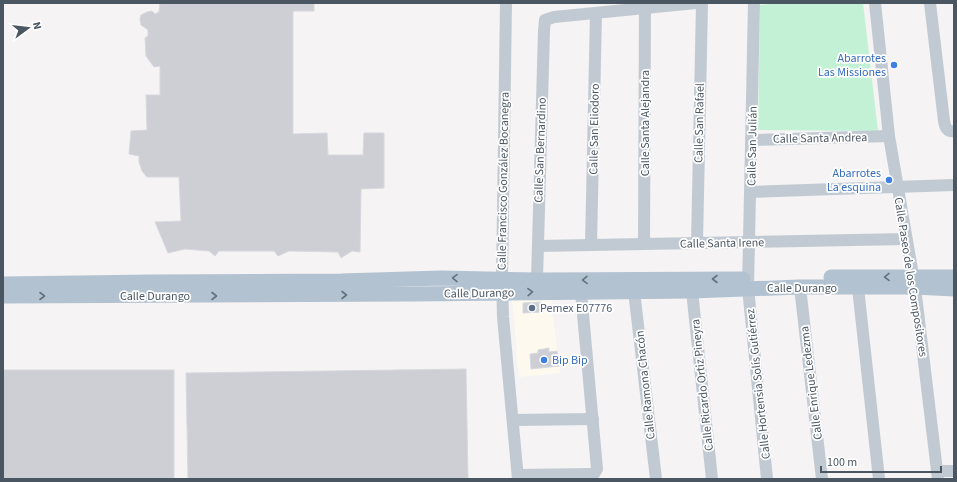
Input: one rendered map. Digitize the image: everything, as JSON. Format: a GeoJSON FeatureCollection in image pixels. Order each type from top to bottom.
{"type":"FeatureCollection","features":[{"type":"Feature","properties":{"kind":"main road","name":"Calle Durango"},"geometry":{"type":"LineString","coordinates":[[3,284],[341,281],[440,278],[502,286],[581,292],[692,291],[748,284],[858,288],[954,277]]}},
{"type":"Feature","properties":{"kind":"main road","name":"Calle Durango"},"geometry":{"type":"LineString","coordinates":[[3,296],[245,296],[502,286],[537,280],[748,284],[914,282],[954,289]]}},
{"type":"Feature","properties":{"kind":"street","name":"Calle Francisco González Bocanegra"},"geometry":{"type":"LineString","coordinates":[[506,3],[502,286],[518,477]]}},
{"type":"Feature","properties":{"kind":"street"},"geometry":{"type":"LineString","coordinates":[[596,13],[645,5],[696,3]]}},
{"type":"Feature","properties":{"kind":"street","name":"Calle San Rafael"},"geometry":{"type":"LineString","coordinates":[[697,244],[702,3]]}},
{"type":"Feature","properties":{"kind":"street","name":"Calle San Julián"},"geometry":{"type":"LineString","coordinates":[[748,284],[754,3]]}},
{"type":"Feature","properties":{"kind":"street","name":"Calle Paseo de los Compositores"},"geometry":{"type":"LineString","coordinates":[[875,3],[889,136],[914,282],[937,475]]}},
{"type":"Feature","properties":{"kind":"street"},"geometry":{"type":"LineString","coordinates":[[930,3],[944,121],[950,130]]}},
{"type":"Feature","properties":{"kind":"street","name":"Calle Santa Alejandra"},"geometry":{"type":"LineString","coordinates":[[644,244],[645,5]]}},
{"type":"Feature","properties":{"kind":"street","name":"Calle San Bernardino"},"geometry":{"type":"LineString","coordinates":[[537,280],[545,20],[554,17],[596,13]]}},
{"type":"Feature","properties":{"kind":"street","name":"Calle San Eliodoro"},"geometry":{"type":"LineString","coordinates":[[591,245],[596,13]]}},
{"type":"Feature","properties":{"kind":"street","name":"Calle Santa Andrea"},"geometry":{"type":"LineString","coordinates":[[752,140],[889,136]]}},
{"type":"Feature","properties":{"kind":"street"},"geometry":{"type":"LineString","coordinates":[[750,192],[954,185]]}},
{"type":"Feature","properties":{"kind":"street","name":"Calle Santa Irene"},"geometry":{"type":"LineString","coordinates":[[538,246],[906,239]]}},
{"type":"Feature","properties":{"kind":"street","name":"Calle Hortensia Solís Gutiérrez"},"geometry":{"type":"LineString","coordinates":[[748,284],[767,479]]}},
{"type":"Feature","properties":{"kind":"street","name":"Calle Enrique Ledezma"},"geometry":{"type":"LineString","coordinates":[[800,287],[822,479]]}},
{"type":"Feature","properties":{"kind":"street"},"geometry":{"type":"LineString","coordinates":[[858,288],[879,479]]}},
{"type":"Feature","properties":{"kind":"street","name":"Calle Ramona Chacón"},"geometry":{"type":"LineString","coordinates":[[634,291],[656,479]]}},
{"type":"Feature","properties":{"kind":"street","name":"Calle Ricardo Ortiz Pineyra"},"geometry":{"type":"LineString","coordinates":[[692,291],[712,479]]}},
{"type":"Feature","properties":{"kind":"street"},"geometry":{"type":"LineString","coordinates":[[518,477],[590,474],[596,472],[597,465],[581,292]]}},
{"type":"Feature","properties":{"kind":"street"},"geometry":{"type":"LineString","coordinates":[[513,420],[593,419]]}},
{"type":"Feature","properties":{"kind":"street"},"geometry":{"type":"LineString","coordinates":[[937,475],[954,471]]}},
{"type":"Feature","properties":{"kind":"shaded area"},"geometry":{"type":"Polygon","coordinates":[[[512,299],[551,299],[560,373],[519,377],[512,299]]]}},
{"type":"Feature","properties":{"kind":"green space"},"geometry":{"type":"Polygon","coordinates":[[[783,3],[863,3],[878,131],[758,130],[760,5],[783,3]]]}},
{"type":"Feature","properties":{"kind":"building"},"geometry":{"type":"Polygon","coordinates":[[[160,3],[314,3],[314,11],[293,11],[293,134],[327,133],[328,155],[363,155],[364,133],[384,133],[384,188],[361,189],[360,252],[352,251],[341,258],[338,252],[289,251],[278,256],[274,251],[219,251],[215,256],[209,251],[185,249],[168,253],[155,222],[181,221],[179,177],[147,177],[142,171],[139,156],[129,154],[131,131],[147,130],[146,95],[160,95],[160,66],[154,67],[146,56],[145,38],[148,36],[148,30],[141,25],[140,19],[141,15],[147,12],[152,11],[155,14],[159,12],[160,3]]]}},
{"type":"Feature","properties":{"kind":"building","name":"Pemex E07776"},"geometry":{"type":"Polygon","coordinates":[[[541,302],[542,312],[523,313],[523,303],[541,302]]]}},
{"type":"Feature","properties":{"kind":"building","name":"Bip Bip"},"geometry":{"type":"Polygon","coordinates":[[[549,348],[549,352],[557,351],[559,366],[531,369],[530,354],[538,353],[538,350],[549,348]]]}},
{"type":"Feature","properties":{"kind":"building"},"geometry":{"type":"Polygon","coordinates":[[[466,369],[468,479],[188,479],[186,373],[466,369]]]}},
{"type":"Feature","properties":{"kind":"building"},"geometry":{"type":"Polygon","coordinates":[[[3,370],[174,370],[174,479],[3,479],[3,370]]]}},
{"type":"Feature","properties":{"kind":"place","name":"Abarrotes Las Missiones"},"geometry":{"type":"Point","coordinates":[894,65]}},
{"type":"Feature","properties":{"kind":"place","name":"Abarrotes La esquina"},"geometry":{"type":"Point","coordinates":[889,180]}},
{"type":"Feature","properties":{"kind":"place","name":"Pemex E07776"},"geometry":{"type":"Point","coordinates":[532,308]}},
{"type":"Feature","properties":{"kind":"place","name":"Bip Bip"},"geometry":{"type":"Point","coordinates":[544,360]}}]}
